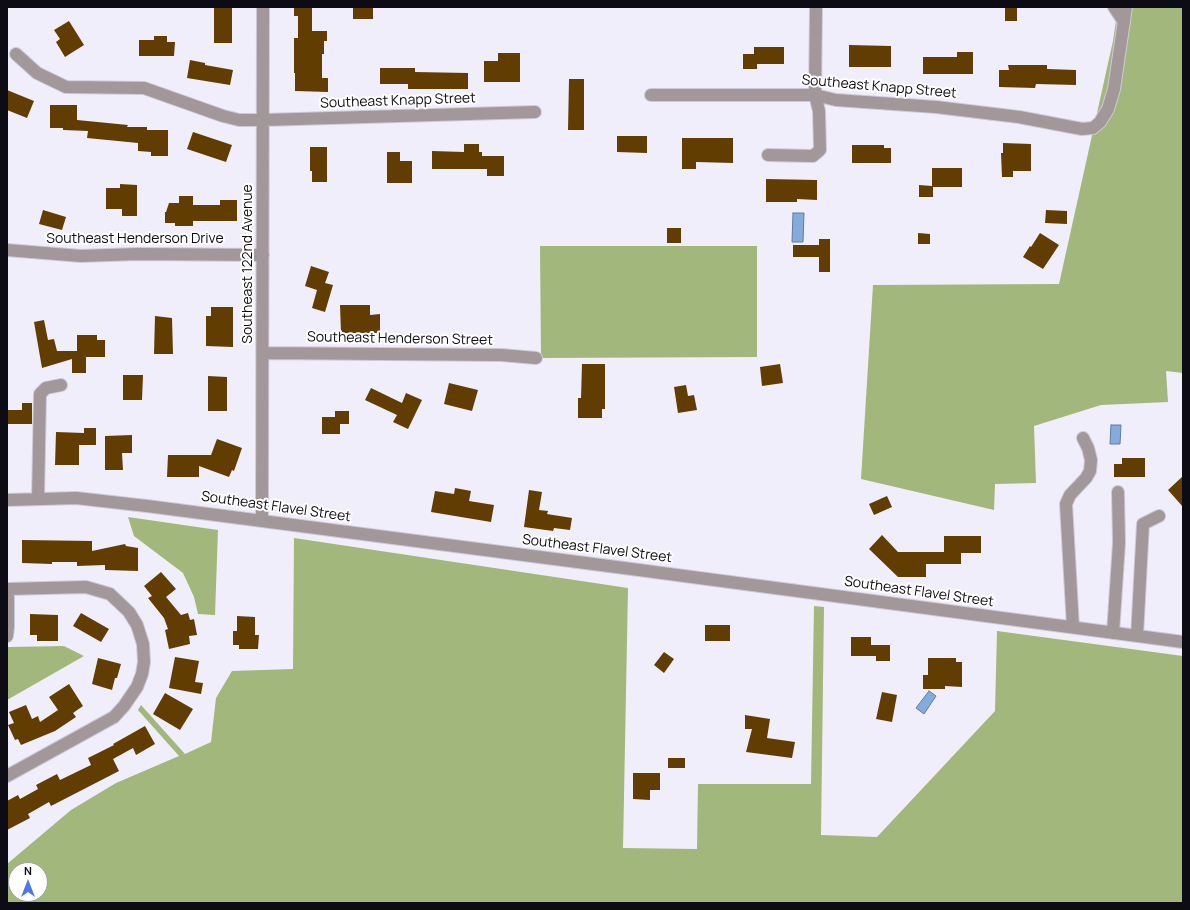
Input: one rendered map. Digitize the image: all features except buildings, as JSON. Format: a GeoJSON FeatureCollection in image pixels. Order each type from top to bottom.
{"type":"FeatureCollection","features":[{"type":"Feature","properties":{"kind":"street","name":"Southeast 122nd Avenue"},"geometry":{"type":"LineString","coordinates":[[262,521],[263,7]]}},
{"type":"Feature","properties":{"kind":"street"},"geometry":{"type":"LineString","coordinates":[[768,155],[813,156],[820,150],[819,111],[815,95],[816,7]]}},
{"type":"Feature","properties":{"kind":"street"},"geometry":{"type":"LineString","coordinates":[[1114,7],[1124,22]]}},
{"type":"Feature","properties":{"kind":"street"},"geometry":{"type":"LineString","coordinates":[[1124,22],[1126,7]]}},
{"type":"Feature","properties":{"kind":"street","name":"Southeast Knapp Street"},"geometry":{"type":"LineString","coordinates":[[651,95],[815,95],[836,100],[929,106],[1019,117],[1082,129],[1093,128],[1100,122],[1108,109],[1114,89],[1124,22]]}},
{"type":"Feature","properties":{"kind":"street","name":"Southeast Knapp Street"},"geometry":{"type":"LineString","coordinates":[[16,54],[37,74],[66,87],[144,88],[238,120],[535,112]]}},
{"type":"Feature","properties":{"kind":"street","name":"Southeast Henderson Drive"},"geometry":{"type":"LineString","coordinates":[[7,250],[81,256],[137,254],[263,255]]}},
{"type":"Feature","properties":{"kind":"street","name":"Southeast Henderson Street"},"geometry":{"type":"LineString","coordinates":[[263,353],[501,355],[536,358]]}},
{"type":"Feature","properties":{"kind":"street"},"geometry":{"type":"LineString","coordinates":[[38,499],[40,394],[46,388],[61,385]]}},
{"type":"Feature","properties":{"kind":"street"},"geometry":{"type":"LineString","coordinates":[[1073,627],[1066,504],[1070,495],[1086,478],[1090,471],[1090,454],[1083,438]]}},
{"type":"Feature","properties":{"kind":"street"},"geometry":{"type":"LineString","coordinates":[[1113,632],[1119,543],[1118,492]]}},
{"type":"Feature","properties":{"kind":"street","name":"Southeast Flavel Street"},"geometry":{"type":"LineString","coordinates":[[7,500],[87,499],[1183,642]]}},
{"type":"Feature","properties":{"kind":"street"},"geometry":{"type":"LineString","coordinates":[[1137,636],[1143,524],[1158,516]]}},
{"type":"Feature","properties":{"kind":"street"},"geometry":{"type":"LineString","coordinates":[[7,636],[8,589],[86,587],[110,594],[129,612],[137,625],[143,644],[144,662],[142,674],[137,687],[124,706],[114,717],[7,776]]}},
{"type":"Feature","properties":{"kind":"green space"},"geometry":{"type":"Polygon","coordinates":[[[1118,7],[1183,7],[1183,373],[1166,371],[1168,402],[1101,405],[1034,426],[1036,483],[995,484],[994,510],[861,479],[873,285],[1059,284],[1113,41],[1118,7]]]}},
{"type":"Feature","properties":{"kind":"green space"},"geometry":{"type":"Polygon","coordinates":[[[540,246],[757,246],[757,357],[541,358],[540,246]]]}},
{"type":"Feature","properties":{"kind":"green space"},"geometry":{"type":"Polygon","coordinates":[[[128,517],[218,530],[215,615],[198,614],[194,597],[183,573],[134,536],[128,517]]]}},
{"type":"Feature","properties":{"kind":"green space"},"geometry":{"type":"Polygon","coordinates":[[[294,538],[628,588],[623,848],[697,849],[698,784],[811,784],[814,606],[824,607],[821,835],[877,837],[995,711],[997,631],[1183,656],[1183,903],[7,903],[7,864],[8,863],[8,902],[48,902],[48,862],[9,862],[71,810],[116,783],[179,756],[138,710],[141,705],[185,754],[211,742],[216,698],[232,671],[293,669],[294,538]]]}},
{"type":"Feature","properties":{"kind":"green space"},"geometry":{"type":"Polygon","coordinates":[[[64,646],[84,656],[7,700],[8,647],[64,646]]]}},
{"type":"Feature","properties":{"kind":"water"},"geometry":{"type":"Polygon","coordinates":[[[793,213],[804,213],[803,242],[792,242],[793,213]]]}},
{"type":"Feature","properties":{"kind":"water"},"geometry":{"type":"Polygon","coordinates":[[[1111,425],[1121,425],[1120,444],[1110,444],[1111,425]]]}},
{"type":"Feature","properties":{"kind":"water"},"geometry":{"type":"Polygon","coordinates":[[[929,691],[936,696],[924,714],[916,708],[929,691]]]}}]}
